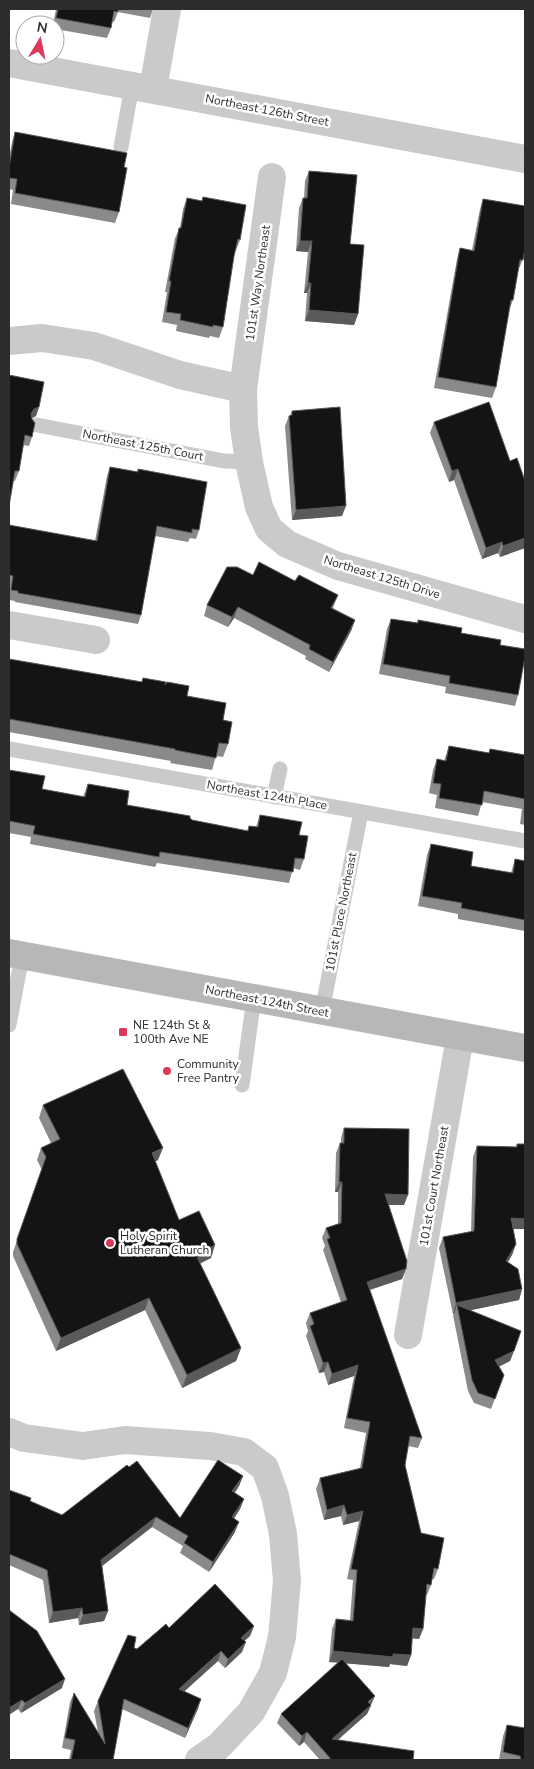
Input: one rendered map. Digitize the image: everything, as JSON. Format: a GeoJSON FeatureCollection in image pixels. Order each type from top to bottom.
{"type":"FeatureCollection","features":[{"type":"Feature","properties":{"kind":"main road","name":"Northeast 124th Street"},"geometry":{"type":"LineString","coordinates":[[15,954],[525,1048]]}},
{"type":"Feature","properties":{"kind":"street"},"geometry":{"type":"LineString","coordinates":[[142,87],[167,9]]}},
{"type":"Feature","properties":{"kind":"street","name":"Northeast 126th Street"},"geometry":{"type":"LineString","coordinates":[[9,62],[525,159]]}},
{"type":"Feature","properties":{"kind":"street","name":"101st Way Northeast"},"geometry":{"type":"LineString","coordinates":[[243,389],[272,177]]}},
{"type":"Feature","properties":{"kind":"street"},"geometry":{"type":"LineString","coordinates":[[9,341],[42,338],[94,346],[180,375],[243,389]]}},
{"type":"Feature","properties":{"kind":"street","name":"Northeast 125th Drive"},"geometry":{"type":"LineString","coordinates":[[243,389],[244,427],[259,507],[269,529],[287,544],[338,566],[525,619]]}},
{"type":"Feature","properties":{"kind":"street"},"geometry":{"type":"LineString","coordinates":[[9,625],[96,640]]}},
{"type":"Feature","properties":{"kind":"street","name":"101st Court Northeast"},"geometry":{"type":"LineString","coordinates":[[408,1335],[460,1037]]}},
{"type":"Feature","properties":{"kind":"street"},"geometry":{"type":"LineString","coordinates":[[9,1432],[24,1438],[83,1446],[125,1440],[210,1446],[244,1452],[265,1468],[275,1496],[283,1534],[287,1581],[282,1637],[273,1673],[250,1712],[219,1746],[199,1760]]}},
{"type":"Feature","properties":{"kind":"lane"},"geometry":{"type":"LineString","coordinates":[[121,147],[142,87]]}},
{"type":"Feature","properties":{"kind":"lane","name":"Northeast 125th Court"},"geometry":{"type":"LineString","coordinates":[[37,425],[224,461],[250,462]]}},
{"type":"Feature","properties":{"kind":"lane","name":"Northeast 124th Place"},"geometry":{"type":"LineString","coordinates":[[9,748],[525,841]]}},
{"type":"Feature","properties":{"kind":"lane"},"geometry":{"type":"LineString","coordinates":[[274,797],[280,769]]}},
{"type":"Feature","properties":{"kind":"lane","name":"101st Place Northeast"},"geometry":{"type":"LineString","coordinates":[[322,1011],[360,812]]}},
{"type":"Feature","properties":{"kind":"lane"},"geometry":{"type":"LineString","coordinates":[[9,1025],[15,954]]}},
{"type":"Feature","properties":{"kind":"lane"},"geometry":{"type":"LineString","coordinates":[[242,1085],[254,998]]}},
{"type":"Feature","properties":{"kind":"building"},"geometry":{"type":"Polygon","coordinates":[[[58,9],[118,9],[118,12],[114,11],[111,28],[65,20],[65,15],[57,15],[58,9]]]}},
{"type":"Feature","properties":{"kind":"building"},"geometry":{"type":"Polygon","coordinates":[[[15,132],[127,153],[124,167],[127,168],[119,212],[15,193],[17,179],[9,178],[9,168],[15,132]]]}},
{"type":"Feature","properties":{"kind":"building"},"geometry":{"type":"Polygon","coordinates":[[[309,171],[357,175],[350,244],[364,245],[358,314],[309,310],[311,283],[308,283],[312,241],[300,241],[303,198],[307,198],[309,171]]]}},
{"type":"Feature","properties":{"kind":"building"},"geometry":{"type":"Polygon","coordinates":[[[203,197],[246,205],[240,240],[238,239],[234,256],[223,327],[213,325],[213,327],[180,320],[181,314],[166,312],[171,281],[169,281],[187,198],[202,201],[203,197]]]}},
{"type":"Feature","properties":{"kind":"building"},"geometry":{"type":"Polygon","coordinates":[[[483,199],[525,206],[525,248],[523,260],[520,260],[513,300],[511,300],[496,387],[438,377],[460,248],[474,251],[483,199]]]}},
{"type":"Feature","properties":{"kind":"building"},"geometry":{"type":"Polygon","coordinates":[[[9,375],[44,382],[39,407],[34,409],[31,414],[35,423],[32,437],[25,435],[19,471],[15,471],[9,506],[9,375]]]}},
{"type":"Feature","properties":{"kind":"building"},"geometry":{"type":"Polygon","coordinates":[[[489,402],[510,461],[517,458],[525,481],[525,538],[503,546],[502,542],[486,548],[458,469],[452,471],[434,422],[489,402]]]}},
{"type":"Feature","properties":{"kind":"building"},"geometry":{"type":"Polygon","coordinates":[[[340,407],[346,506],[296,510],[289,416],[292,415],[292,411],[340,407]]]}},
{"type":"Feature","properties":{"kind":"building"},"geometry":{"type":"Polygon","coordinates":[[[110,467],[138,472],[138,469],[207,482],[199,530],[192,529],[192,533],[157,526],[141,615],[18,593],[18,591],[11,590],[13,576],[9,575],[9,525],[97,541],[110,467]]]}},
{"type":"Feature","properties":{"kind":"building"},"geometry":{"type":"Polygon","coordinates":[[[259,562],[295,581],[299,575],[338,595],[331,608],[355,620],[333,662],[309,649],[310,645],[238,607],[232,617],[207,605],[227,567],[237,567],[253,575],[259,562]]]}},
{"type":"Feature","properties":{"kind":"building"},"geometry":{"type":"Polygon","coordinates":[[[391,619],[418,623],[418,620],[462,628],[461,633],[501,640],[500,645],[525,649],[518,695],[449,683],[450,676],[383,664],[391,619]]]}},
{"type":"Feature","properties":{"kind":"building"},"geometry":{"type":"Polygon","coordinates":[[[9,659],[142,682],[143,678],[166,682],[165,685],[167,682],[189,686],[187,696],[226,703],[223,720],[232,722],[228,744],[219,743],[216,758],[9,719],[9,659]]]}},
{"type":"Feature","properties":{"kind":"building"},"geometry":{"type":"Polygon","coordinates":[[[449,746],[489,753],[490,749],[525,755],[525,799],[484,791],[482,805],[439,798],[441,784],[433,783],[437,759],[446,761],[449,746]]]}},
{"type":"Feature","properties":{"kind":"building"},"geometry":{"type":"Polygon","coordinates":[[[9,770],[45,776],[42,789],[85,797],[88,784],[129,791],[127,805],[190,816],[192,820],[248,831],[249,826],[258,827],[260,815],[302,822],[299,835],[308,836],[304,859],[295,858],[293,872],[160,852],[159,857],[33,834],[35,826],[9,821],[9,770]]]}},
{"type":"Feature","properties":{"kind":"building"},"geometry":{"type":"Polygon","coordinates":[[[431,844],[473,852],[471,866],[513,873],[515,859],[525,861],[525,920],[461,908],[462,903],[422,896],[431,844]]]}},
{"type":"Feature","properties":{"kind":"building","name":"Holy Spirit Lutheran Church"},"geometry":{"type":"Polygon","coordinates":[[[123,1069],[163,1148],[152,1153],[179,1220],[199,1211],[215,1245],[196,1255],[241,1348],[187,1375],[149,1298],[61,1338],[17,1244],[17,1239],[46,1157],[41,1148],[60,1139],[43,1105],[123,1069]]]}},
{"type":"Feature","properties":{"kind":"building"},"geometry":{"type":"Polygon","coordinates":[[[344,1128],[409,1129],[408,1195],[385,1194],[407,1261],[406,1269],[367,1282],[422,1438],[410,1436],[405,1465],[421,1533],[444,1538],[438,1569],[434,1568],[431,1585],[427,1584],[423,1629],[413,1628],[411,1655],[393,1654],[393,1657],[333,1651],[336,1619],[353,1621],[357,1570],[351,1569],[363,1511],[347,1515],[344,1505],[327,1510],[320,1478],[362,1468],[370,1422],[347,1418],[358,1365],[332,1374],[328,1362],[323,1363],[310,1326],[314,1324],[310,1313],[347,1300],[327,1239],[330,1238],[326,1228],[341,1223],[342,1182],[339,1182],[340,1143],[344,1143],[344,1128]]]}},
{"type":"Feature","properties":{"kind":"building"},"geometry":{"type":"Polygon","coordinates":[[[517,1144],[525,1144],[525,1219],[511,1218],[516,1244],[506,1261],[518,1269],[522,1289],[456,1303],[443,1237],[474,1231],[477,1146],[517,1147],[517,1144]]]}},
{"type":"Feature","properties":{"kind":"building"},"geometry":{"type":"Polygon","coordinates":[[[457,1305],[521,1331],[514,1351],[495,1360],[504,1375],[495,1399],[478,1393],[472,1380],[457,1305]]]}},
{"type":"Feature","properties":{"kind":"building"},"geometry":{"type":"Polygon","coordinates":[[[218,1460],[243,1476],[232,1491],[244,1499],[232,1517],[239,1522],[213,1562],[184,1543],[188,1536],[156,1517],[101,1560],[108,1611],[83,1615],[82,1608],[53,1612],[47,1570],[9,1554],[9,1490],[31,1498],[30,1501],[62,1515],[127,1465],[129,1467],[137,1461],[180,1518],[218,1460]]]}},
{"type":"Feature","properties":{"kind":"building"},"geometry":{"type":"Polygon","coordinates":[[[215,1584],[254,1626],[241,1638],[246,1642],[228,1659],[221,1651],[179,1689],[201,1699],[188,1728],[124,1699],[113,1760],[71,1760],[75,1740],[65,1738],[74,1693],[105,1744],[98,1701],[128,1635],[136,1637],[134,1648],[137,1649],[166,1624],[169,1628],[215,1584]]]}},
{"type":"Feature","properties":{"kind":"building"},"geometry":{"type":"Polygon","coordinates":[[[9,1610],[37,1631],[65,1679],[25,1703],[22,1700],[9,1708],[9,1610]]]}},
{"type":"Feature","properties":{"kind":"building"},"geometry":{"type":"Polygon","coordinates":[[[342,1659],[375,1696],[368,1702],[371,1705],[332,1739],[414,1751],[413,1760],[330,1760],[307,1732],[302,1736],[281,1714],[342,1659]]]}},
{"type":"Feature","properties":{"kind":"building"},"geometry":{"type":"Polygon","coordinates":[[[507,1725],[525,1728],[525,1760],[521,1760],[520,1756],[503,1752],[507,1725]]]}},
{"type":"Feature","properties":{"kind":"place","name":"NE 124th St & 100th Ave NE"},"geometry":{"type":"Point","coordinates":[123,1032]}},
{"type":"Feature","properties":{"kind":"place","name":"Community Free Pantry"},"geometry":{"type":"Point","coordinates":[167,1071]}},
{"type":"Feature","properties":{"kind":"place","name":"Holy Spirit Lutheran Church"},"geometry":{"type":"Point","coordinates":[110,1243]}}]}
